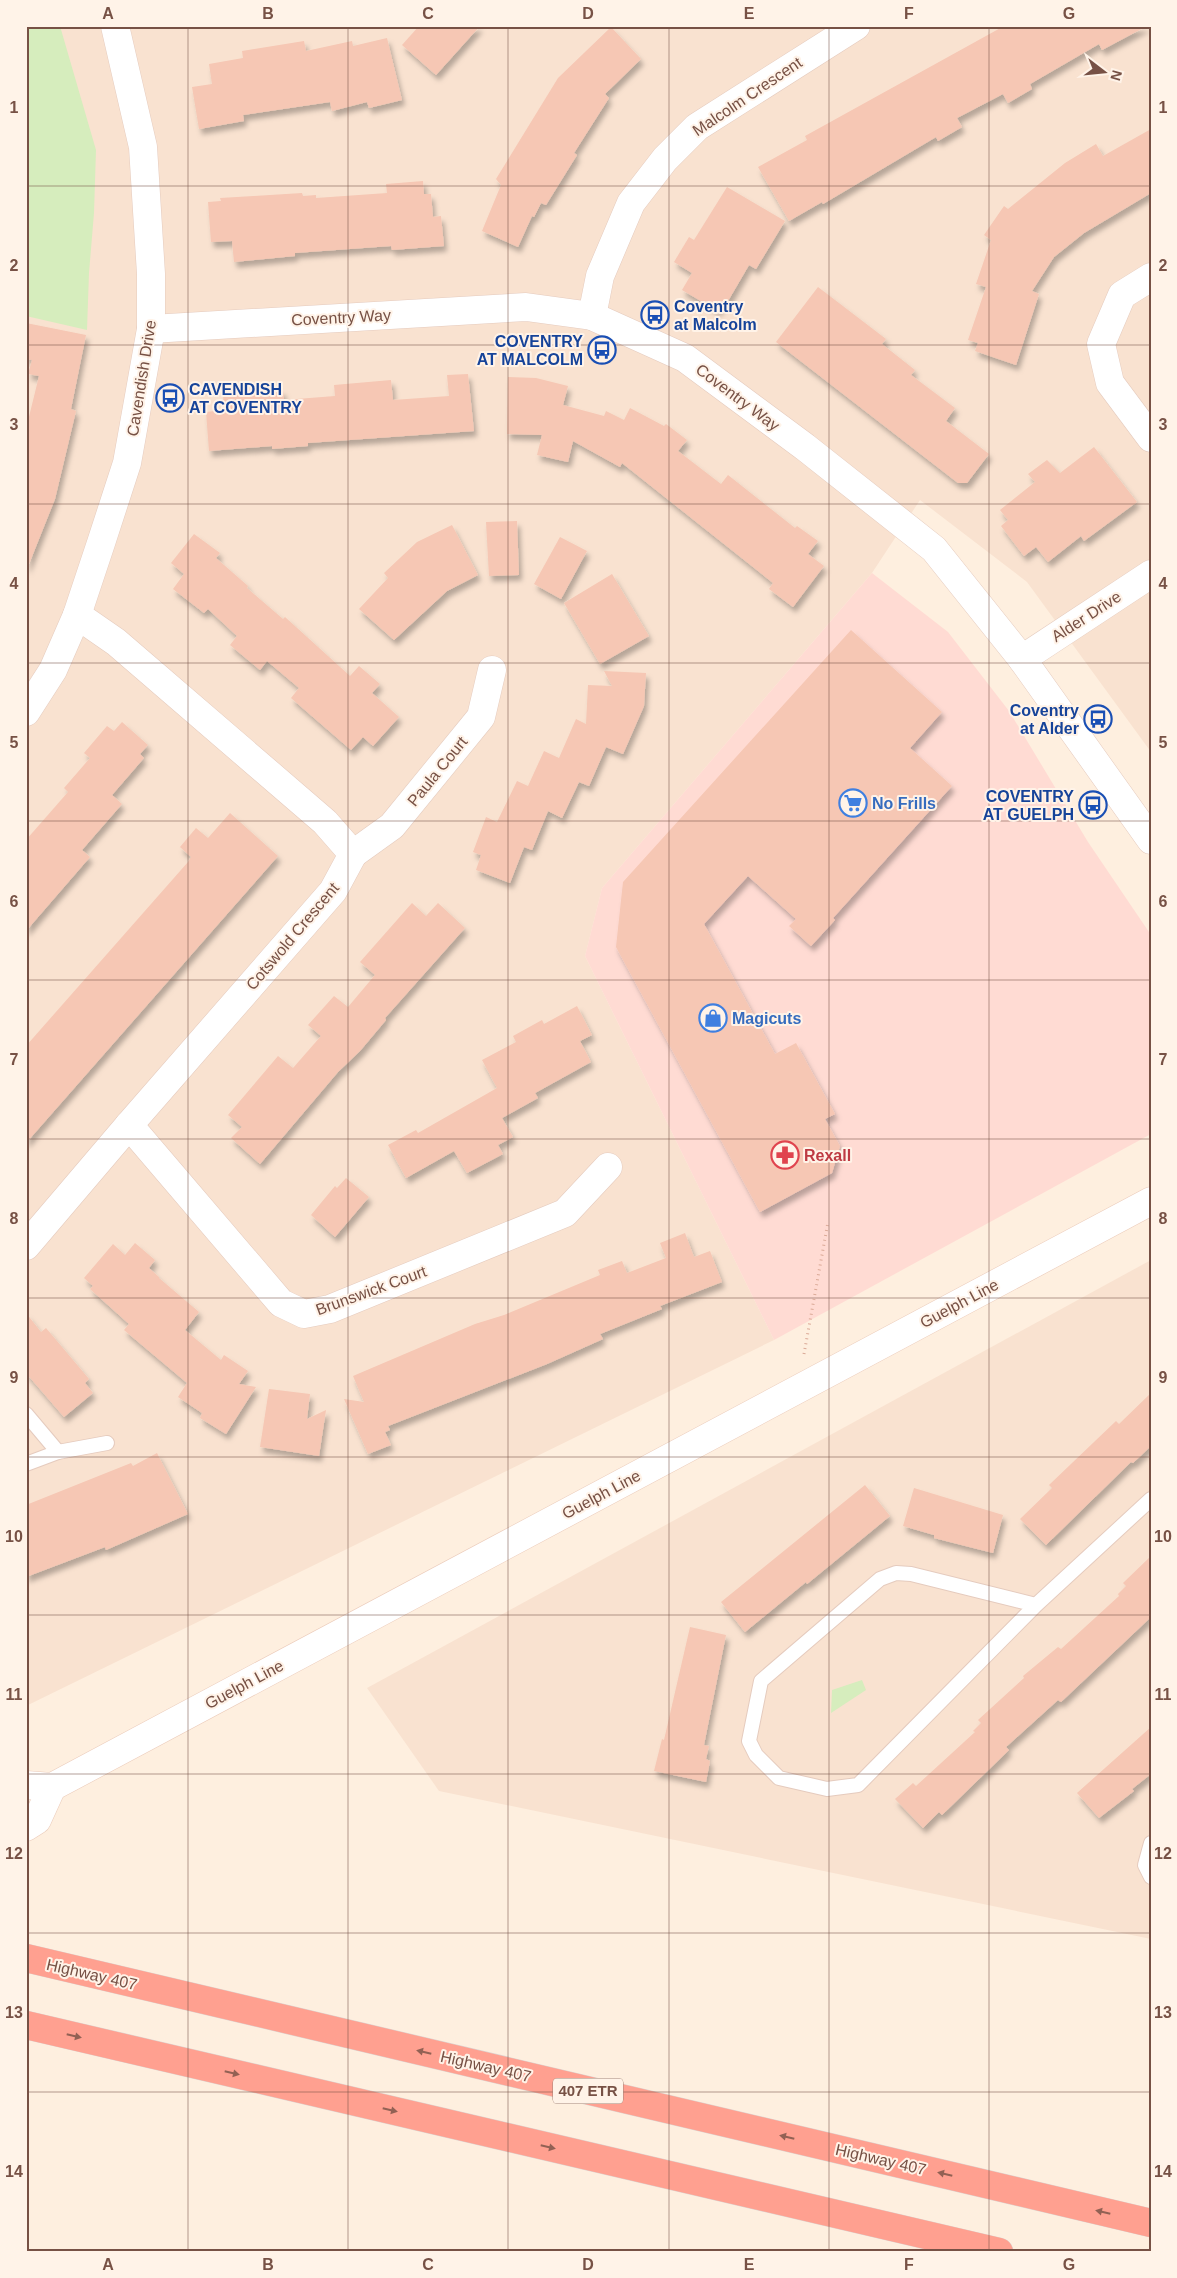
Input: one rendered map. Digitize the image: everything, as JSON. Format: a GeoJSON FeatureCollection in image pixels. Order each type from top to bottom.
{"type":"FeatureCollection","features":[{"type":"Feature","properties":{"kind":"highway","name":"Highway 407"},"geometry":{"type":"LineString","coordinates":[[26,1958],[1151,2223]]}},
{"type":"Feature","properties":{"kind":"highway"},"geometry":{"type":"LineString","coordinates":[[26,2025],[999,2252]]}},
{"type":"Feature","properties":{"kind":"street","name":"Cavendish Drive"},"geometry":{"type":"LineString","coordinates":[[26,712],[53,670],[77,615],[127,463],[151,328],[143,147],[115,26]]}},
{"type":"Feature","properties":{"kind":"street","name":"Malcolm Crescent"},"geometry":{"type":"LineString","coordinates":[[592,316],[600,276],[631,203],[665,159],[697,127],[848,28]]}},
{"type":"Feature","properties":{"kind":"street"},"geometry":{"type":"LineString","coordinates":[[1151,277],[1122,295],[1100,344],[1110,383],[1151,438]]}},
{"type":"Feature","properties":{"kind":"street","name":"Coventry Way"},"geometry":{"type":"LineString","coordinates":[[151,328],[526,306],[592,316],[685,358],[805,447],[934,549],[1022,659],[1151,840]]}},
{"type":"Feature","properties":{"kind":"street","name":"Alder Drive"},"geometry":{"type":"LineString","coordinates":[[1022,659],[1151,574]]}},
{"type":"Feature","properties":{"kind":"street"},"geometry":{"type":"LineString","coordinates":[[77,615],[116,642],[325,822],[353,854]]}},
{"type":"Feature","properties":{"kind":"street","name":"Paula Court"},"geometry":{"type":"LineString","coordinates":[[353,854],[392,826],[481,717],[492,670]]}},
{"type":"Feature","properties":{"kind":"street","name":"Cotswold Crescent"},"geometry":{"type":"LineString","coordinates":[[26,1246],[333,891],[353,854]]}},
{"type":"Feature","properties":{"kind":"street","name":"Brunswick Court"},"geometry":{"type":"LineString","coordinates":[[129,1125],[281,1303],[304,1314],[330,1309],[565,1213],[608,1167]]}},
{"type":"Feature","properties":{"kind":"street","name":"Guelph Line"},"geometry":{"type":"LineString","coordinates":[[26,1827],[37,1820],[39,1786],[798,1389],[1151,1201]]}},
{"type":"Feature","properties":{"kind":"lane"},"geometry":{"type":"LineString","coordinates":[[26,1414],[58,1452]]}},
{"type":"Feature","properties":{"kind":"lane"},"geometry":{"type":"LineString","coordinates":[[26,1464],[58,1452],[107,1443]]}},
{"type":"Feature","properties":{"kind":"lane"},"geometry":{"type":"LineString","coordinates":[[1036,1604],[911,1574],[896,1573],[880,1580],[761,1681],[749,1741],[756,1755],[779,1778],[827,1789],[858,1786],[1036,1604],[1151,1499]]}},
{"type":"Feature","properties":{"kind":"lane"},"geometry":{"type":"LineString","coordinates":[[1151,1843],[1145,1865],[1151,1877]]}},
{"type":"Feature","properties":{"kind":"path"},"geometry":{"type":"LineString","coordinates":[[798,1389],[828,1222]]}},
{"type":"Feature","properties":{"kind":"shaded area"},"geometry":{"type":"Polygon","coordinates":[[[26,26],[1151,26],[1151,752],[1027,582],[920,500],[872,573],[602,888],[585,956],[774,1340],[26,1706],[26,26]]]}},
{"type":"Feature","properties":{"kind":"shaded area"},"geometry":{"type":"Polygon","coordinates":[[[872,573],[948,632],[1009,711],[1088,842],[1151,935],[1151,1134],[774,1340],[585,956],[602,888],[872,573]]]}},
{"type":"Feature","properties":{"kind":"shaded area"},"geometry":{"type":"Polygon","coordinates":[[[1151,1260],[1151,1939],[439,1791],[367,1688],[1151,1260]]]}},
{"type":"Feature","properties":{"kind":"green space"},"geometry":{"type":"Polygon","coordinates":[[[26,26],[60,26],[96,150],[87,330],[26,316],[26,26]]]}},
{"type":"Feature","properties":{"kind":"green space"},"geometry":{"type":"Polygon","coordinates":[[[862,1680],[866,1690],[831,1713],[832,1690],[862,1680]]]}},
{"type":"Feature","properties":{"kind":"building"},"geometry":{"type":"Polygon","coordinates":[[[419,26],[480,26],[436,75],[402,45],[419,26]]]}},
{"type":"Feature","properties":{"kind":"building"},"geometry":{"type":"Polygon","coordinates":[[[1004,26],[1147,26],[1102,50],[1099,44],[1030,84],[1032,89],[1008,103],[1003,94],[957,118],[962,127],[938,141],[936,137],[823,204],[822,202],[789,221],[758,167],[807,140],[805,136],[1004,26]]]}},
{"type":"Feature","properties":{"kind":"building"},"geometry":{"type":"Polygon","coordinates":[[[611,27],[641,59],[605,94],[609,98],[574,153],[577,155],[546,205],[541,203],[534,217],[532,216],[518,247],[482,231],[501,185],[496,179],[558,78],[611,27]]]}},
{"type":"Feature","properties":{"kind":"building"},"geometry":{"type":"Polygon","coordinates":[[[387,38],[402,100],[369,108],[367,102],[332,111],[330,102],[243,115],[244,121],[199,129],[192,87],[212,84],[209,64],[243,58],[242,51],[304,41],[306,51],[352,41],[353,46],[387,38]]]}},
{"type":"Feature","properties":{"kind":"building"},"geometry":{"type":"Polygon","coordinates":[[[1151,129],[1151,193],[1084,233],[1054,257],[1032,291],[1039,294],[1016,365],[975,351],[978,343],[968,340],[986,287],[976,284],[991,240],[984,235],[1004,206],[1008,209],[1065,163],[1096,144],[1103,156],[1151,129]]]}},
{"type":"Feature","properties":{"kind":"building"},"geometry":{"type":"Polygon","coordinates":[[[423,181],[424,194],[431,194],[433,217],[441,216],[444,246],[392,250],[391,246],[295,253],[295,256],[234,262],[232,241],[211,242],[208,202],[221,201],[220,198],[302,193],[303,196],[316,195],[316,198],[387,193],[386,184],[423,181]]]}},
{"type":"Feature","properties":{"kind":"building"},"geometry":{"type":"Polygon","coordinates":[[[727,187],[785,221],[756,269],[749,265],[728,301],[726,299],[718,311],[682,290],[692,273],[674,262],[689,237],[694,240],[727,187]]]}},
{"type":"Feature","properties":{"kind":"building"},"geometry":{"type":"Polygon","coordinates":[[[818,287],[886,339],[882,344],[915,370],[911,375],[955,408],[946,421],[989,454],[967,483],[958,483],[776,342],[818,287]]]}},
{"type":"Feature","properties":{"kind":"building"},"geometry":{"type":"Polygon","coordinates":[[[26,323],[86,335],[71,409],[76,411],[55,499],[27,569],[26,429],[39,376],[28,374],[32,360],[26,359],[26,323]]]}},
{"type":"Feature","properties":{"kind":"building"},"geometry":{"type":"Polygon","coordinates":[[[468,374],[474,431],[308,443],[308,446],[272,449],[272,446],[209,451],[206,412],[224,410],[223,393],[283,390],[284,400],[335,396],[334,385],[391,380],[393,400],[449,396],[447,375],[468,374]]]}},
{"type":"Feature","properties":{"kind":"building"},"geometry":{"type":"Polygon","coordinates":[[[508,377],[536,378],[568,386],[563,405],[604,416],[606,411],[624,420],[630,408],[664,426],[666,424],[687,440],[678,451],[721,484],[728,475],[795,528],[797,526],[818,541],[808,554],[824,566],[793,607],[769,589],[773,583],[622,463],[620,467],[573,441],[568,462],[537,455],[542,435],[507,434],[508,377]]]}},
{"type":"Feature","properties":{"kind":"building"},"geometry":{"type":"Polygon","coordinates":[[[1094,447],[1137,502],[1084,541],[1081,536],[1048,562],[1036,547],[1024,556],[1001,526],[1008,520],[1000,510],[1035,482],[1028,474],[1047,460],[1060,473],[1094,447]]]}},
{"type":"Feature","properties":{"kind":"building"},"geometry":{"type":"Polygon","coordinates":[[[517,521],[519,575],[489,576],[486,522],[517,521]]]}},
{"type":"Feature","properties":{"kind":"building"},"geometry":{"type":"Polygon","coordinates":[[[452,525],[478,575],[447,591],[394,640],[359,609],[388,578],[384,573],[417,542],[452,525]]]}},
{"type":"Feature","properties":{"kind":"building"},"geometry":{"type":"Polygon","coordinates":[[[194,534],[220,553],[216,558],[248,586],[247,588],[283,619],[285,617],[350,676],[359,666],[380,684],[372,693],[399,717],[373,746],[363,737],[351,750],[291,698],[299,688],[267,661],[260,670],[230,645],[237,636],[208,609],[204,613],[173,589],[184,574],[171,563],[194,534]]]}},
{"type":"Feature","properties":{"kind":"building"},"geometry":{"type":"Polygon","coordinates":[[[560,537],[587,551],[561,599],[534,584],[560,537]]]}},
{"type":"Feature","properties":{"kind":"building"},"geometry":{"type":"Polygon","coordinates":[[[612,574],[649,636],[600,664],[564,603],[612,574]]]}},
{"type":"Feature","properties":{"kind":"building"},"geometry":{"type":"Polygon","coordinates":[[[851,630],[942,712],[910,748],[952,786],[833,918],[835,920],[811,946],[789,926],[796,919],[748,876],[704,924],[775,1054],[796,1043],[835,1114],[825,1119],[840,1146],[832,1173],[760,1212],[616,947],[623,882],[851,630]]]}},
{"type":"Feature","properties":{"kind":"building"},"geometry":{"type":"Polygon","coordinates":[[[604,671],[646,673],[644,706],[623,754],[606,747],[589,786],[579,782],[562,818],[548,811],[532,850],[524,847],[510,883],[476,870],[481,855],[473,852],[486,817],[497,822],[517,781],[528,786],[544,751],[559,758],[576,719],[586,724],[588,685],[612,686],[604,671]]]}},
{"type":"Feature","properties":{"kind":"building"},"geometry":{"type":"Polygon","coordinates":[[[122,722],[148,745],[140,754],[144,758],[112,795],[122,804],[82,850],[90,857],[26,931],[26,840],[68,792],[64,788],[90,758],[84,753],[107,726],[114,731],[122,722]]]}},
{"type":"Feature","properties":{"kind":"building"},"geometry":{"type":"Polygon","coordinates":[[[230,813],[278,856],[26,1143],[26,1046],[188,862],[191,857],[180,847],[196,828],[208,838],[230,813]]]}},
{"type":"Feature","properties":{"kind":"building"},"geometry":{"type":"Polygon","coordinates":[[[412,903],[426,916],[438,903],[465,928],[260,1164],[231,1138],[242,1127],[228,1115],[278,1056],[293,1068],[321,1036],[308,1025],[334,996],[348,1007],[375,975],[360,962],[412,903]]]}},
{"type":"Feature","properties":{"kind":"building"},"geometry":{"type":"Polygon","coordinates":[[[577,1006],[592,1035],[580,1041],[591,1062],[535,1093],[538,1098],[502,1118],[513,1137],[498,1145],[503,1154],[467,1173],[454,1151],[406,1178],[388,1145],[416,1130],[418,1133],[497,1088],[482,1060],[516,1042],[513,1036],[542,1020],[544,1024],[577,1006]]]}},
{"type":"Feature","properties":{"kind":"building"},"geometry":{"type":"Polygon","coordinates":[[[346,1178],[369,1197],[335,1237],[311,1215],[335,1186],[337,1188],[346,1178]]]}},
{"type":"Feature","properties":{"kind":"building"},"geometry":{"type":"Polygon","coordinates":[[[685,1233],[694,1257],[710,1251],[722,1282],[660,1306],[662,1309],[600,1334],[603,1339],[547,1364],[388,1426],[390,1430],[385,1432],[391,1445],[368,1454],[344,1399],[364,1402],[353,1376],[475,1324],[504,1315],[600,1275],[598,1270],[622,1261],[627,1273],[666,1258],[660,1243],[685,1233]]]}},
{"type":"Feature","properties":{"kind":"building"},"geometry":{"type":"Polygon","coordinates":[[[135,1243],[155,1260],[149,1268],[199,1312],[185,1330],[221,1360],[224,1355],[248,1371],[239,1384],[256,1387],[226,1434],[200,1418],[202,1413],[178,1397],[187,1383],[124,1330],[129,1324],[90,1289],[93,1286],[84,1278],[113,1244],[125,1255],[135,1243]]]}},
{"type":"Feature","properties":{"kind":"building"},"geometry":{"type":"Polygon","coordinates":[[[26,1313],[41,1332],[46,1328],[89,1379],[85,1383],[93,1393],[64,1417],[26,1373],[26,1313]]]}},
{"type":"Feature","properties":{"kind":"building"},"geometry":{"type":"Polygon","coordinates":[[[269,1389],[310,1394],[307,1419],[326,1410],[319,1456],[260,1447],[269,1389]]]}},
{"type":"Feature","properties":{"kind":"building"},"geometry":{"type":"Polygon","coordinates":[[[1151,1393],[1151,1446],[1133,1463],[1131,1462],[1046,1545],[1020,1519],[1052,1488],[1049,1485],[1116,1421],[1119,1424],[1151,1393]]]}},
{"type":"Feature","properties":{"kind":"building"},"geometry":{"type":"Polygon","coordinates":[[[157,1453],[188,1514],[106,1550],[105,1547],[26,1577],[26,1505],[131,1463],[133,1466],[157,1453]]]}},
{"type":"Feature","properties":{"kind":"building"},"geometry":{"type":"Polygon","coordinates":[[[865,1485],[890,1516],[745,1632],[721,1602],[865,1485]]]}},
{"type":"Feature","properties":{"kind":"building"},"geometry":{"type":"Polygon","coordinates":[[[914,1488],[1003,1515],[993,1553],[934,1538],[934,1535],[903,1526],[914,1488]]]}},
{"type":"Feature","properties":{"kind":"building"},"geometry":{"type":"Polygon","coordinates":[[[1151,1556],[1151,1617],[1061,1702],[1058,1700],[1006,1747],[1009,1750],[942,1815],[939,1812],[923,1828],[895,1799],[913,1783],[916,1786],[975,1732],[973,1731],[981,1723],[978,1720],[1024,1678],[1023,1676],[1058,1647],[1061,1649],[1119,1596],[1118,1594],[1126,1586],[1123,1583],[1151,1556]]]}},
{"type":"Feature","properties":{"kind":"building"},"geometry":{"type":"Polygon","coordinates":[[[690,1627],[726,1635],[704,1745],[709,1746],[706,1759],[710,1761],[706,1782],[654,1771],[662,1739],[664,1740],[690,1627]]]}},
{"type":"Feature","properties":{"kind":"building"},"geometry":{"type":"Polygon","coordinates":[[[1151,1727],[1151,1774],[1132,1789],[1134,1791],[1099,1818],[1077,1793],[1151,1727]]]}},
{"type":"Feature","properties":{"kind":"place","name":"Coventry at Malcolm"},"geometry":{"type":"Point","coordinates":[655,315]}},
{"type":"Feature","properties":{"kind":"place","name":"COVENTRY AT MALCOLM"},"geometry":{"type":"Point","coordinates":[602,350]}},
{"type":"Feature","properties":{"kind":"place","name":"CAVENDISH AT COVENTRY"},"geometry":{"type":"Point","coordinates":[170,398]}},
{"type":"Feature","properties":{"kind":"place","name":"Coventry at Alder"},"geometry":{"type":"Point","coordinates":[1098,719]}},
{"type":"Feature","properties":{"kind":"place","name":"No Frills"},"geometry":{"type":"Point","coordinates":[853,803]}},
{"type":"Feature","properties":{"kind":"place","name":"COVENTRY AT GUELPH"},"geometry":{"type":"Point","coordinates":[1093,805]}},
{"type":"Feature","properties":{"kind":"place","name":"Magicuts"},"geometry":{"type":"Point","coordinates":[713,1018]}},
{"type":"Feature","properties":{"kind":"place","name":"Rexall"},"geometry":{"type":"Point","coordinates":[785,1155]}}]}
